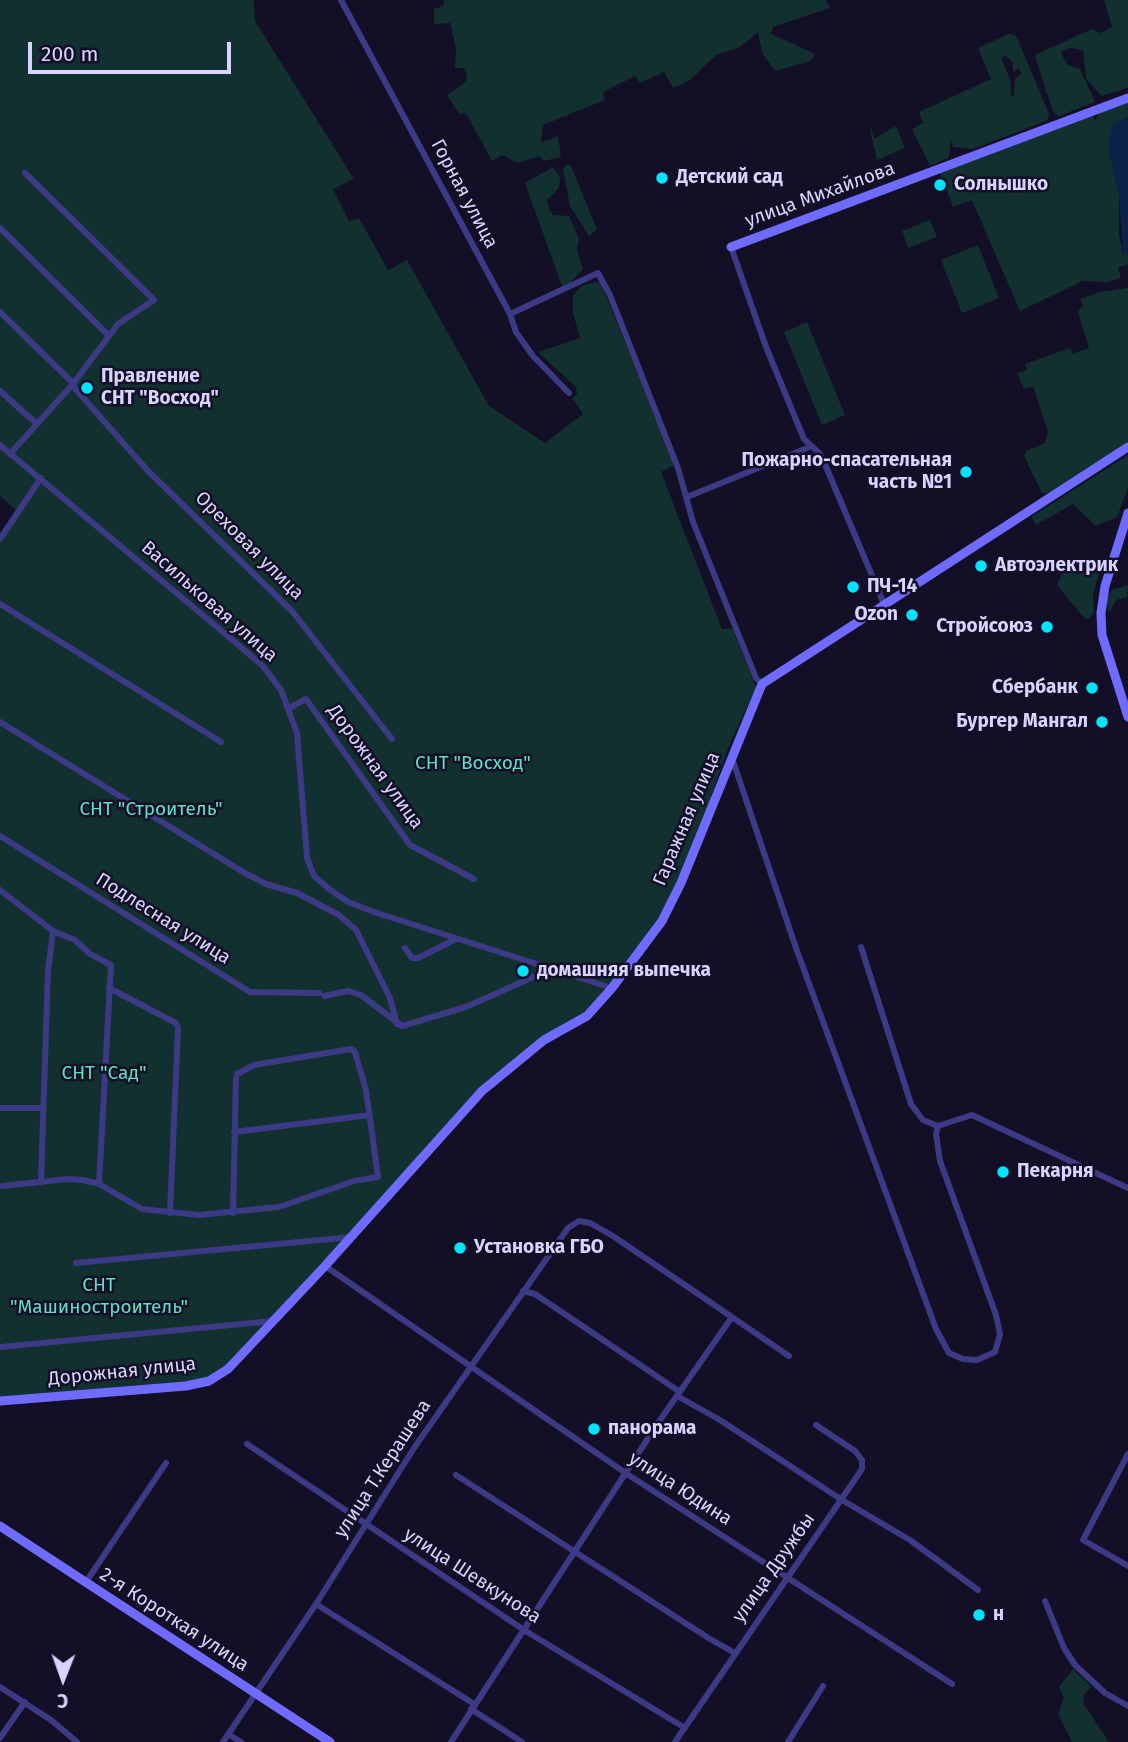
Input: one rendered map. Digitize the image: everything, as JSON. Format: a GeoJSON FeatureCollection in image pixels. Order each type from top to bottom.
{"type":"FeatureCollection","features":[{"type":"Feature","properties":{"kind":"street","name":"Горная улица"},"geometry":{"type":"LineString","coordinates":[[341,0],[510,314],[516,332],[533,356],[569,393]]}},
{"type":"Feature","properties":{"kind":"street","name":"улица Михайлова"},"geometry":{"type":"LineString","coordinates":[[884,604],[827,469],[804,439],[766,346],[731,247],[1128,97]]}},
{"type":"Feature","properties":{"kind":"street"},"geometry":{"type":"LineString","coordinates":[[10,454],[73,384],[110,335],[138,308],[154,300],[25,173]]}},
{"type":"Feature","properties":{"kind":"street"},"geometry":{"type":"LineString","coordinates":[[0,228],[110,335]]}},
{"type":"Feature","properties":{"kind":"street"},"geometry":{"type":"LineString","coordinates":[[510,314],[598,273],[610,295],[678,468],[693,522],[756,678],[762,684],[1128,447]]}},
{"type":"Feature","properties":{"kind":"street","name":"Ореховая улица"},"geometry":{"type":"LineString","coordinates":[[0,312],[73,384],[148,471],[292,611],[392,739]]}},
{"type":"Feature","properties":{"kind":"street"},"geometry":{"type":"LineString","coordinates":[[0,391],[37,424]]}},
{"type":"Feature","properties":{"kind":"street","name":"Васильковая улица"},"geometry":{"type":"LineString","coordinates":[[0,445],[263,666],[281,690],[289,708],[301,761],[304,841],[314,876],[348,902],[551,969]]}},
{"type":"Feature","properties":{"kind":"street"},"geometry":{"type":"LineString","coordinates":[[687,497],[812,446]]}},
{"type":"Feature","properties":{"kind":"street"},"geometry":{"type":"LineString","coordinates":[[0,539],[41,478]]}},
{"type":"Feature","properties":{"kind":"street"},"geometry":{"type":"LineString","coordinates":[[1128,513],[1105,586],[1101,613],[1102,635],[1128,717]]}},
{"type":"Feature","properties":{"kind":"street"},"geometry":{"type":"LineString","coordinates":[[0,604],[220,742]]}},
{"type":"Feature","properties":{"kind":"street","name":"Гаражная улица"},"geometry":{"type":"LineString","coordinates":[[325,1266],[482,1091],[544,1041],[587,1016],[612,989],[662,921],[762,684]]}},
{"type":"Feature","properties":{"kind":"street","name":"Дорожная улица"},"geometry":{"type":"LineString","coordinates":[[289,708],[306,699],[410,845],[474,879]]}},
{"type":"Feature","properties":{"kind":"street"},"geometry":{"type":"LineString","coordinates":[[0,722],[243,872],[266,884],[297,893],[339,915],[356,930],[390,998],[397,1024],[402,1026],[466,1007],[551,969],[612,989]]}},
{"type":"Feature","properties":{"kind":"street"},"geometry":{"type":"LineString","coordinates":[[732,758],[796,948],[936,1329],[949,1353],[977,1360],[995,1352],[999,1334],[996,1315],[940,1161],[936,1134],[938,1126]]}},
{"type":"Feature","properties":{"kind":"street","name":"Подлесная улица"},"geometry":{"type":"LineString","coordinates":[[0,836],[250,992],[321,995],[348,991],[374,1002],[397,1024]]}},
{"type":"Feature","properties":{"kind":"street"},"geometry":{"type":"LineString","coordinates":[[0,890],[53,931],[75,940],[90,954],[111,965],[99,1184]]}},
{"type":"Feature","properties":{"kind":"street"},"geometry":{"type":"LineString","coordinates":[[41,1181],[48,971],[53,931]]}},
{"type":"Feature","properties":{"kind":"street"},"geometry":{"type":"LineString","coordinates":[[405,948],[412,958],[418,958],[456,939]]}},
{"type":"Feature","properties":{"kind":"street"},"geometry":{"type":"LineString","coordinates":[[861,947],[911,1104],[923,1120],[938,1126],[972,1115],[1128,1188]]}},
{"type":"Feature","properties":{"kind":"street"},"geometry":{"type":"LineString","coordinates":[[109,988],[176,1023],[178,1028],[170,1213]]}},
{"type":"Feature","properties":{"kind":"street"},"geometry":{"type":"LineString","coordinates":[[2,1186],[68,1179],[99,1184],[142,1209],[170,1213],[233,1213],[279,1207],[355,1181],[378,1177],[370,1115],[355,1052],[351,1049],[254,1065],[237,1077],[233,1213]]}},
{"type":"Feature","properties":{"kind":"street"},"geometry":{"type":"LineString","coordinates":[[0,1108],[43,1108]]}},
{"type":"Feature","properties":{"kind":"street"},"geometry":{"type":"LineString","coordinates":[[234,1132],[370,1115]]}},
{"type":"Feature","properties":{"kind":"street","name":"улица Т.Керашева"},"geometry":{"type":"LineString","coordinates":[[223,1742],[316,1604],[365,1524],[568,1228],[579,1221],[590,1223],[732,1317]]}},
{"type":"Feature","properties":{"kind":"street"},"geometry":{"type":"LineString","coordinates":[[76,1263],[352,1237]]}},
{"type":"Feature","properties":{"kind":"street","name":"Дорожная улица"},"geometry":{"type":"LineString","coordinates":[[0,1401],[143,1391],[202,1383],[228,1369],[325,1266]]}},
{"type":"Feature","properties":{"kind":"street","name":"улица Юдина"},"geometry":{"type":"LineString","coordinates":[[325,1266],[472,1365],[626,1474],[952,1684]]}},
{"type":"Feature","properties":{"kind":"street"},"geometry":{"type":"LineString","coordinates":[[523,1291],[535,1294],[678,1394],[842,1500],[911,1540],[978,1590]]}},
{"type":"Feature","properties":{"kind":"street"},"geometry":{"type":"LineString","coordinates":[[451,1742],[678,1394],[732,1317],[789,1356]]}},
{"type":"Feature","properties":{"kind":"street"},"geometry":{"type":"LineString","coordinates":[[0,1347],[275,1321]]}},
{"type":"Feature","properties":{"kind":"street","name":"улица Дружбы"},"geometry":{"type":"LineString","coordinates":[[675,1742],[862,1469],[862,1460],[855,1451],[816,1425]]}},
{"type":"Feature","properties":{"kind":"street","name":"улица Шевкунова"},"geometry":{"type":"LineString","coordinates":[[247,1444],[524,1630],[685,1728]]}},
{"type":"Feature","properties":{"kind":"street"},"geometry":{"type":"LineString","coordinates":[[1128,1454],[1083,1540],[1128,1566]]}},
{"type":"Feature","properties":{"kind":"street"},"geometry":{"type":"LineString","coordinates":[[86,1583],[166,1463]]}},
{"type":"Feature","properties":{"kind":"street"},"geometry":{"type":"LineString","coordinates":[[456,1475],[735,1653]]}},
{"type":"Feature","properties":{"kind":"street","name":"2-я Короткая улица"},"geometry":{"type":"LineString","coordinates":[[0,1526],[330,1742]]}},
{"type":"Feature","properties":{"kind":"street"},"geometry":{"type":"LineString","coordinates":[[1045,1601],[1064,1648],[1075,1665],[1105,1693],[1128,1706]]}},
{"type":"Feature","properties":{"kind":"street"},"geometry":{"type":"LineString","coordinates":[[316,1604],[522,1742]]}},
{"type":"Feature","properties":{"kind":"street"},"geometry":{"type":"LineString","coordinates":[[788,1742],[823,1686]]}},
{"type":"Feature","properties":{"kind":"street"},"geometry":{"type":"LineString","coordinates":[[0,1687],[25,1702],[77,1742]]}},
{"type":"Feature","properties":{"kind":"street"},"geometry":{"type":"LineString","coordinates":[[0,1738],[25,1702]]}},
{"type":"Feature","properties":{"kind":"street"},"geometry":{"type":"LineString","coordinates":[[228,1734],[241,1742]]}},
{"type":"Feature","properties":{"kind":"green space"},"geometry":{"type":"Polygon","coordinates":[[[0,0],[254,0],[255,21],[354,179],[333,189],[349,221],[359,218],[388,270],[407,260],[489,406],[545,443],[583,414],[572,398],[577,394],[576,387],[538,352],[580,338],[573,313],[573,296],[581,286],[600,281],[675,465],[661,472],[722,629],[732,628],[756,687],[729,746],[711,796],[714,800],[662,921],[600,1002],[544,1040],[482,1091],[275,1321],[209,1381],[0,1401],[0,539],[17,511],[0,496],[0,0]]]}},
{"type":"Feature","properties":{"kind":"green space"},"geometry":{"type":"Polygon","coordinates":[[[444,0],[826,0],[830,8],[773,27],[771,34],[815,54],[811,61],[775,71],[762,53],[758,32],[740,47],[716,55],[690,80],[673,88],[664,72],[640,83],[635,76],[603,92],[605,100],[543,125],[541,143],[558,136],[561,157],[544,161],[540,156],[518,163],[502,155],[492,161],[466,113],[459,114],[447,95],[466,82],[467,74],[463,68],[455,68],[456,48],[450,23],[434,24],[434,9],[443,6],[444,0]]]}},
{"type":"Feature","properties":{"kind":"green space"},"geometry":{"type":"Polygon","coordinates":[[[1104,0],[1128,0],[1128,88],[1101,96],[1086,78],[1083,50],[1071,48],[1061,52],[1068,65],[1080,69],[1095,102],[1059,116],[1053,112],[1035,55],[1092,29],[1100,33],[1112,27],[1104,0]]]}},
{"type":"Feature","properties":{"kind":"green space"},"geometry":{"type":"Polygon","coordinates":[[[1009,34],[1015,35],[1049,114],[1048,120],[973,149],[953,147],[951,140],[949,157],[930,166],[912,129],[923,123],[919,112],[991,79],[978,48],[1009,34]],[[1006,55],[1001,58],[1010,79],[1011,96],[1014,96],[1015,79],[1021,74],[1019,69],[1013,72],[1013,63],[1006,55]]]}},
{"type":"Feature","properties":{"kind":"green space"},"geometry":{"type":"Polygon","coordinates":[[[1128,101],[1128,117],[1115,123],[1109,151],[1119,195],[1119,235],[1123,254],[1128,253],[1128,264],[1118,268],[1121,278],[1107,282],[1083,281],[1020,311],[972,200],[953,207],[940,173],[1093,116],[1095,121],[1099,113],[1128,101]]]}},
{"type":"Feature","properties":{"kind":"green space"},"geometry":{"type":"Polygon","coordinates":[[[869,125],[875,138],[896,126],[905,148],[877,160],[869,125]]]}},
{"type":"Feature","properties":{"kind":"green space"},"geometry":{"type":"Polygon","coordinates":[[[567,164],[571,166],[597,229],[589,236],[570,206],[563,169],[567,164]]]}},
{"type":"Feature","properties":{"kind":"green space"},"geometry":{"type":"Polygon","coordinates":[[[553,167],[560,177],[559,188],[547,200],[549,209],[553,215],[569,216],[579,239],[577,250],[583,269],[569,284],[562,286],[525,183],[553,167]]]}},
{"type":"Feature","properties":{"kind":"green space"},"geometry":{"type":"Polygon","coordinates":[[[930,220],[937,237],[908,248],[902,231],[930,220]]]}},
{"type":"Feature","properties":{"kind":"green space"},"geometry":{"type":"Polygon","coordinates":[[[978,245],[999,298],[962,313],[941,260],[978,245]]]}},
{"type":"Feature","properties":{"kind":"green space"},"geometry":{"type":"Polygon","coordinates":[[[1128,288],[1128,442],[1049,493],[1042,493],[1024,456],[1026,451],[1045,443],[1048,432],[1033,386],[1024,389],[1017,373],[1027,370],[1025,364],[1070,348],[1073,354],[1089,348],[1078,312],[1083,305],[1080,299],[1100,292],[1128,288]]]}},
{"type":"Feature","properties":{"kind":"green space"},"geometry":{"type":"Polygon","coordinates":[[[807,322],[845,415],[822,425],[784,332],[807,322]]]}},
{"type":"Feature","properties":{"kind":"green space"},"geometry":{"type":"Polygon","coordinates":[[[1128,455],[1128,488],[1117,517],[1096,526],[1073,504],[1036,525],[1031,517],[1128,455]]]}},
{"type":"Feature","properties":{"kind":"green space"},"geometry":{"type":"Polygon","coordinates":[[[1085,557],[1094,558],[1100,571],[1093,594],[1094,613],[1089,619],[1084,618],[1057,585],[1063,572],[1085,557]]]}},
{"type":"Feature","properties":{"kind":"green space"},"geometry":{"type":"Polygon","coordinates":[[[1128,585],[1127,597],[1116,600],[1109,613],[1106,603],[1112,590],[1128,585]]]}},
{"type":"Feature","properties":{"kind":"green space"},"geometry":{"type":"Polygon","coordinates":[[[1073,1669],[1091,1687],[1084,1695],[1083,1703],[1109,1742],[1072,1742],[1058,1714],[1064,1698],[1059,1687],[1073,1669]]]}},
{"type":"Feature","properties":{"kind":"water"},"geometry":{"type":"Polygon","coordinates":[[[1128,117],[1128,253],[1123,255],[1119,195],[1109,151],[1110,130],[1115,123],[1128,117]]]}},
{"type":"Feature","properties":{"kind":"place","name":"Детский сад"},"geometry":{"type":"Point","coordinates":[662,178]}},
{"type":"Feature","properties":{"kind":"place","name":"Солнышко"},"geometry":{"type":"Point","coordinates":[940,185]}},
{"type":"Feature","properties":{"kind":"place","name":"Правление СНТ \"Восход\""},"geometry":{"type":"Point","coordinates":[87,388]}},
{"type":"Feature","properties":{"kind":"place","name":"Пожарно-спасательная часть №1"},"geometry":{"type":"Point","coordinates":[966,472]}},
{"type":"Feature","properties":{"kind":"place","name":"Автоэлектрик"},"geometry":{"type":"Point","coordinates":[981,566]}},
{"type":"Feature","properties":{"kind":"place","name":"ПЧ-14"},"geometry":{"type":"Point","coordinates":[853,587]}},
{"type":"Feature","properties":{"kind":"place","name":"Ozon"},"geometry":{"type":"Point","coordinates":[912,615]}},
{"type":"Feature","properties":{"kind":"place","name":"Стройсоюз"},"geometry":{"type":"Point","coordinates":[1047,627]}},
{"type":"Feature","properties":{"kind":"place","name":"Сбербанк"},"geometry":{"type":"Point","coordinates":[1092,688]}},
{"type":"Feature","properties":{"kind":"place","name":"Бургер Мангал"},"geometry":{"type":"Point","coordinates":[1102,722]}},
{"type":"Feature","properties":{"kind":"place","name":"домашняя выпечка"},"geometry":{"type":"Point","coordinates":[523,971]}},
{"type":"Feature","properties":{"kind":"place","name":"Пекарня"},"geometry":{"type":"Point","coordinates":[1003,1172]}},
{"type":"Feature","properties":{"kind":"place","name":"Установка ГБО"},"geometry":{"type":"Point","coordinates":[460,1248]}},
{"type":"Feature","properties":{"kind":"place","name":"панорама"},"geometry":{"type":"Point","coordinates":[594,1429]}},
{"type":"Feature","properties":{"kind":"place","name":"н"},"geometry":{"type":"Point","coordinates":[979,1615]}},
{"type":"Feature","properties":{"kind":"park label","name":"СНТ \"Восход\""},"geometry":{"type":"Point","coordinates":[473,764]}},
{"type":"Feature","properties":{"kind":"park label","name":"СНТ \"Строитель\""},"geometry":{"type":"Point","coordinates":[151,810]}},
{"type":"Feature","properties":{"kind":"park label","name":"СНТ \"Сад\""},"geometry":{"type":"Point","coordinates":[104,1074]}},
{"type":"Feature","properties":{"kind":"park label","name":"СНТ \"Машиностроитель\""},"geometry":{"type":"Point","coordinates":[99,1297]}}]}
